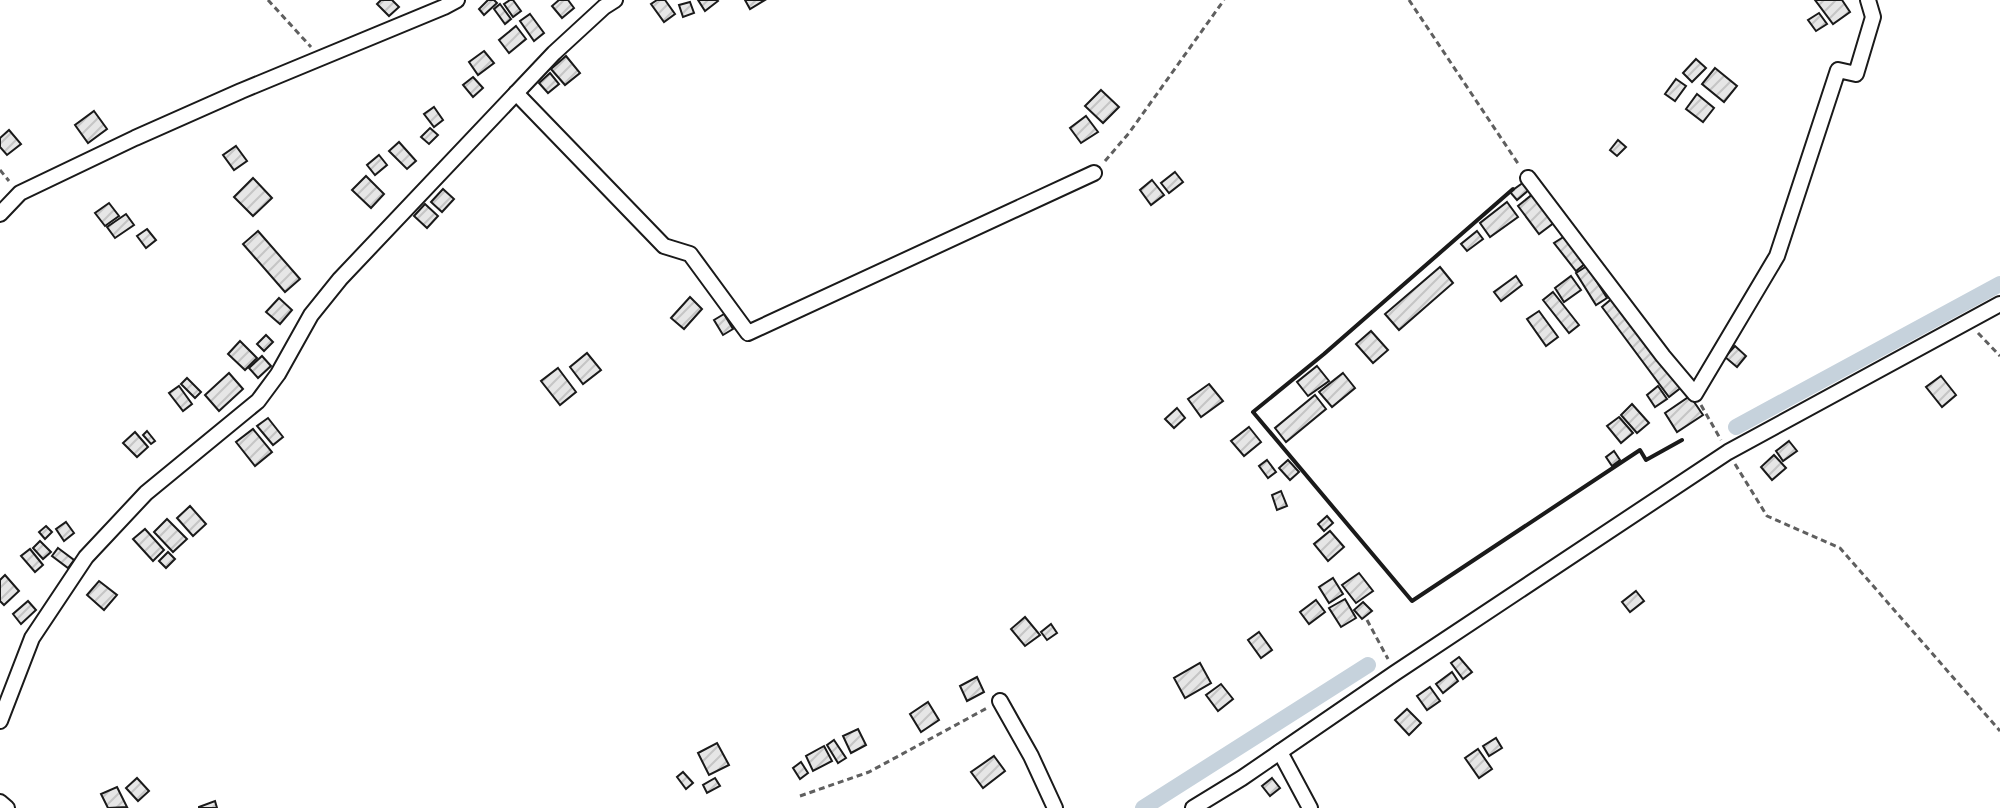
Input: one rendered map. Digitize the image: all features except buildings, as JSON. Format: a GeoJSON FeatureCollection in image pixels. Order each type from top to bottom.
{"type":"FeatureCollection","features":[{"type":"Feature","properties":{"kind":"street"},"geometry":{"type":"LineString","coordinates":[[0,214],[20,193],[201,109],[457,0]]}},
{"type":"Feature","properties":{"kind":"street"},"geometry":{"type":"LineString","coordinates":[[0,721],[32,638],[86,557],[146,493],[258,401],[278,374],[311,315],[340,279],[554,53],[615,0]]}},
{"type":"Feature","properties":{"kind":"street"},"geometry":{"type":"LineString","coordinates":[[1528,178],[1695,394],[1777,256],[1838,70],[1856,74],[1873,17],[1868,0]]}},
{"type":"Feature","properties":{"kind":"street"},"geometry":{"type":"LineString","coordinates":[[516,93],[664,246],[690,254],[748,333],[1094,173]]}},
{"type":"Feature","properties":{"kind":"street"},"geometry":{"type":"LineString","coordinates":[[1193,808],[1728,452],[2000,304]]}},
{"type":"Feature","properties":{"kind":"street"},"geometry":{"type":"LineString","coordinates":[[1000,701],[1031,756],[1055,808]]}},
{"type":"Feature","properties":{"kind":"street"},"geometry":{"type":"LineString","coordinates":[[1280,752],[1310,808]]}},
{"type":"Feature","properties":{"kind":"street"},"geometry":{"type":"LineString","coordinates":[[0,802],[7,808]]}},
{"type":"Feature","properties":{"kind":"path"},"geometry":{"type":"LineString","coordinates":[[268,0],[320,59]]}},
{"type":"Feature","properties":{"kind":"path"},"geometry":{"type":"LineString","coordinates":[[1094,173],[1129,133],[1224,0]]}},
{"type":"Feature","properties":{"kind":"path"},"geometry":{"type":"LineString","coordinates":[[1409,0],[1528,178]]}},
{"type":"Feature","properties":{"kind":"path"},"geometry":{"type":"LineString","coordinates":[[1967,321],[2000,356]]}},
{"type":"Feature","properties":{"kind":"path"},"geometry":{"type":"LineString","coordinates":[[1695,394],[1767,516],[1840,548],[2000,731]]}},
{"type":"Feature","properties":{"kind":"path"},"geometry":{"type":"LineString","coordinates":[[1367,620],[1395,673]]}},
{"type":"Feature","properties":{"kind":"path"},"geometry":{"type":"LineString","coordinates":[[800,796],[869,772],[1000,701]]}},
{"type":"Feature","properties":{"kind":"waterway"},"geometry":{"type":"LineString","coordinates":[[1736,427],[2000,284]]}},
{"type":"Feature","properties":{"kind":"waterway"},"geometry":{"type":"LineString","coordinates":[[1143,808],[1368,665]]}},
{"type":"Feature","properties":{"kind":"wall"},"geometry":{"type":"LineString","coordinates":[[1513,189],[1253,412],[1412,601],[1640,450],[1646,460],[1682,440]]}}]}
